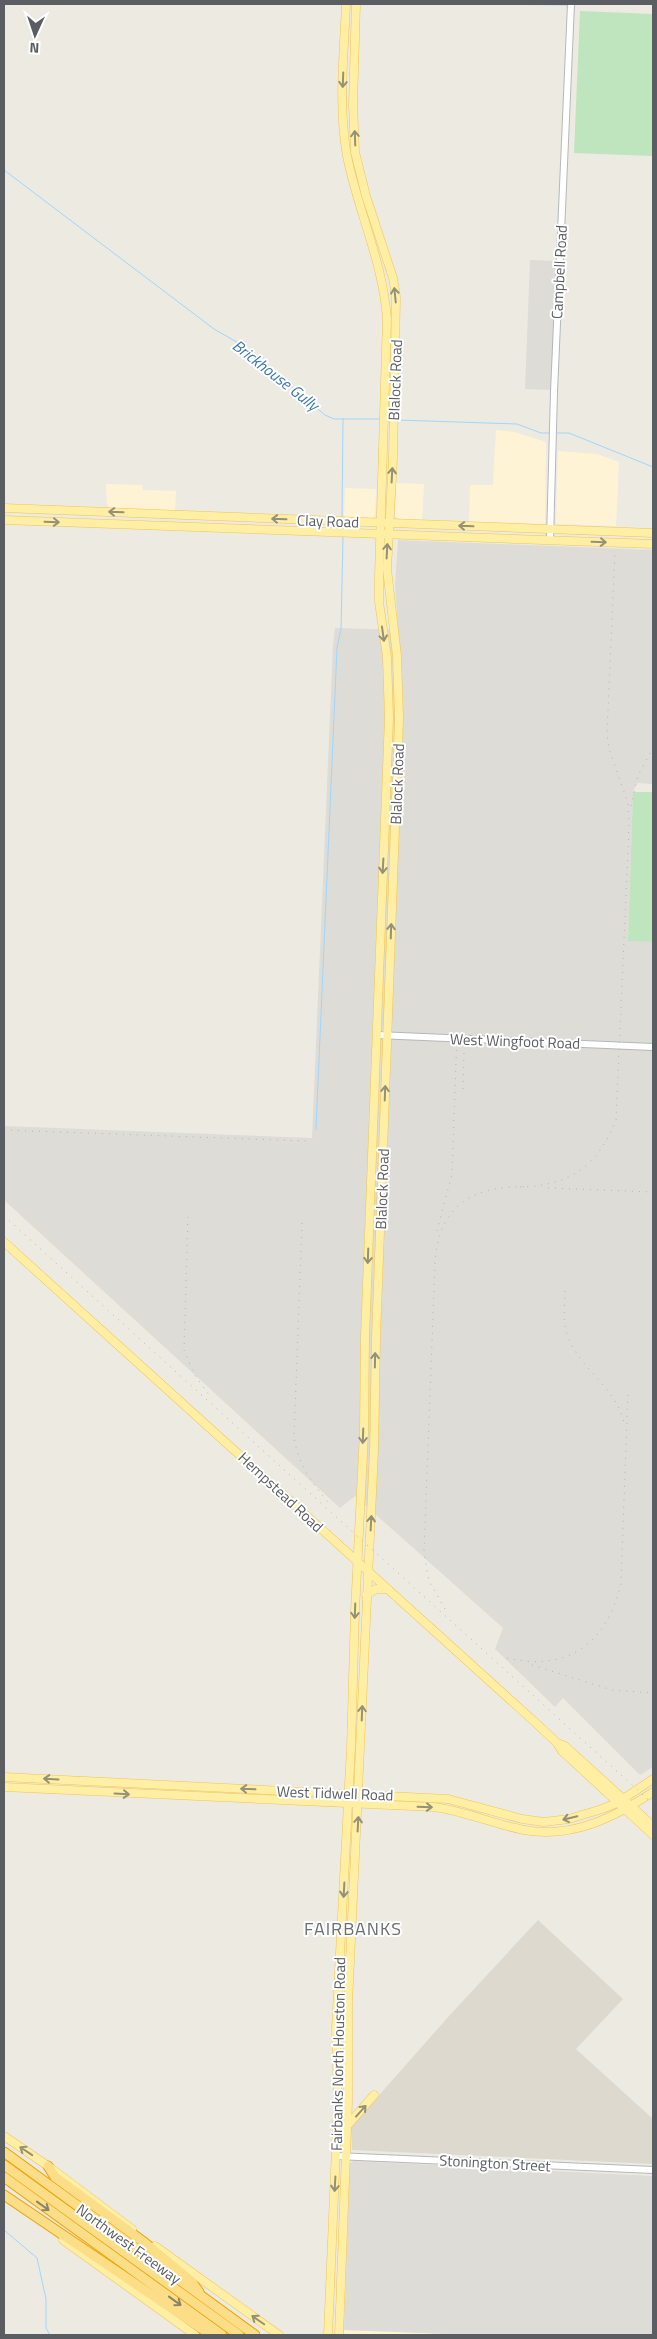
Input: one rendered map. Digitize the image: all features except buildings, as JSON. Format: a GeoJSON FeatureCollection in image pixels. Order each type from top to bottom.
{"type":"FeatureCollection","features":[{"type":"Feature","properties":{"kind":"highway","name":"Northwest Freeway"},"geometry":{"type":"LineString","coordinates":[[4,2152],[255,2335]]}},
{"type":"Feature","properties":{"kind":"highway"},"geometry":{"type":"LineString","coordinates":[[4,2165],[239,2335]]}},
{"type":"Feature","properties":{"kind":"highway"},"geometry":{"type":"LineString","coordinates":[[48,2166],[55,2177],[145,2243],[191,2281],[202,2297]]}},
{"type":"Feature","properties":{"kind":"highway","name":"Northwest Freeway"},"geometry":{"type":"LineString","coordinates":[[4,2177],[222,2335]]}},
{"type":"Feature","properties":{"kind":"highway"},"geometry":{"type":"LineString","coordinates":[[4,2196],[208,2333],[218,2335]]}},
{"type":"Feature","properties":{"kind":"main road","name":"Blalock Road"},"geometry":{"type":"LineString","coordinates":[[346,4],[342,102],[347,154],[356,198],[382,276],[387,319],[378,577],[379,602],[386,656],[389,718],[357,1562]]}},
{"type":"Feature","properties":{"kind":"main road","name":"Blalock Road"},"geometry":{"type":"LineString","coordinates":[[356,4],[353,105],[355,152],[366,196],[393,278],[397,318],[393,458],[387,568],[397,656],[399,719],[372,1490],[367,1571]]}},
{"type":"Feature","properties":{"kind":"main road"},"geometry":{"type":"LineString","coordinates":[[387,319],[397,318]]}},
{"type":"Feature","properties":{"kind":"main road"},"geometry":{"type":"LineString","coordinates":[[382,457],[393,458]]}},
{"type":"Feature","properties":{"kind":"main road","name":"Clay Road"},"geometry":{"type":"LineString","coordinates":[[4,508],[653,533]]}},
{"type":"Feature","properties":{"kind":"main road","name":"Clay Road"},"geometry":{"type":"LineString","coordinates":[[4,520],[653,544]]}},
{"type":"Feature","properties":{"kind":"main road"},"geometry":{"type":"LineString","coordinates":[[326,521],[326,532]]}},
{"type":"Feature","properties":{"kind":"main road"},"geometry":{"type":"LineString","coordinates":[[440,526],[440,536]]}},
{"type":"Feature","properties":{"kind":"main road"},"geometry":{"type":"LineString","coordinates":[[485,527],[485,537]]}},
{"type":"Feature","properties":{"kind":"main road"},"geometry":{"type":"LineString","coordinates":[[378,577],[381,589],[389,592]]}},
{"type":"Feature","properties":{"kind":"main road"},"geometry":{"type":"LineString","coordinates":[[379,602],[386,604],[393,624]]}},
{"type":"Feature","properties":{"kind":"main road"},"geometry":{"type":"LineString","coordinates":[[386,656],[397,656]]}},
{"type":"Feature","properties":{"kind":"main road"},"geometry":{"type":"LineString","coordinates":[[389,718],[399,719]]}},
{"type":"Feature","properties":{"kind":"main road"},"geometry":{"type":"LineString","coordinates":[[387,778],[397,778]]}},
{"type":"Feature","properties":{"kind":"main road"},"geometry":{"type":"LineString","coordinates":[[384,844],[395,844]]}},
{"type":"Feature","properties":{"kind":"main road"},"geometry":{"type":"LineString","coordinates":[[381,908],[392,909]]}},
{"type":"Feature","properties":{"kind":"main road"},"geometry":{"type":"LineString","coordinates":[[379,973],[390,974]]}},
{"type":"Feature","properties":{"kind":"main road"},"geometry":{"type":"LineString","coordinates":[[373,1126],[384,1127]]}},
{"type":"Feature","properties":{"kind":"main road","name":"Hempstead Road"},"geometry":{"type":"LineString","coordinates":[[4,1242],[557,1743],[562,1751],[579,1763],[628,1808],[653,1826]]}},
{"type":"Feature","properties":{"kind":"main road"},"geometry":{"type":"LineString","coordinates":[[365,1337],[376,1338]]}},
{"type":"Feature","properties":{"kind":"main road"},"geometry":{"type":"LineString","coordinates":[[364,1414],[374,1414]]}},
{"type":"Feature","properties":{"kind":"main road"},"geometry":{"type":"LineString","coordinates":[[361,1490],[372,1490]]}},
{"type":"Feature","properties":{"kind":"main road"},"geometry":{"type":"LineString","coordinates":[[338,1544],[350,1546],[358,1541]]}},
{"type":"Feature","properties":{"kind":"main road","name":"Fairbanks North Houston Road"},"geometry":{"type":"LineString","coordinates":[[328,2335],[338,2102],[336,2048],[349,1804],[357,1562]]}},
{"type":"Feature","properties":{"kind":"main road","name":"Fairbanks North Houston Road"},"geometry":{"type":"LineString","coordinates":[[339,2334],[347,2126],[348,2003],[359,1804],[367,1571]]}},
{"type":"Feature","properties":{"kind":"main road"},"geometry":{"type":"LineString","coordinates":[[366,1595],[376,1589],[387,1589]]}},
{"type":"Feature","properties":{"kind":"main road"},"geometry":{"type":"LineString","coordinates":[[351,1748],[356,1760],[360,1762]]}},
{"type":"Feature","properties":{"kind":"main road","name":"West Tidwell Road"},"geometry":{"type":"LineString","coordinates":[[4,1777],[448,1799],[522,1819],[544,1822],[569,1819],[620,1801],[653,1779]]}},
{"type":"Feature","properties":{"kind":"main road"},"geometry":{"type":"LineString","coordinates":[[80,1792],[82,1781]]}},
{"type":"Feature","properties":{"kind":"main road"},"geometry":{"type":"LineString","coordinates":[[146,1785],[146,1795]]}},
{"type":"Feature","properties":{"kind":"main road","name":"West Tidwell Road"},"geometry":{"type":"LineString","coordinates":[[4,1787],[449,1809],[524,1830],[541,1832],[571,1830],[597,1822],[628,1808],[653,1792]]}},
{"type":"Feature","properties":{"kind":"main road"},"geometry":{"type":"LineString","coordinates":[[210,1788],[211,1798]]}},
{"type":"Feature","properties":{"kind":"main road"},"geometry":{"type":"LineString","coordinates":[[277,1801],[279,1791]]}},
{"type":"Feature","properties":{"kind":"main road","name":"Hempstead Road"},"geometry":{"type":"LineString","coordinates":[[628,1808],[653,1835]]}},
{"type":"Feature","properties":{"kind":"main road"},"geometry":{"type":"LineString","coordinates":[[490,1821],[492,1811]]}},
{"type":"Feature","properties":{"kind":"main road"},"geometry":{"type":"LineString","coordinates":[[338,2002],[348,2003]]}},
{"type":"Feature","properties":{"kind":"main road"},"geometry":{"type":"LineString","coordinates":[[347,2126],[374,2095]]}},
{"type":"Feature","properties":{"kind":"main road"},"geometry":{"type":"LineString","coordinates":[[4,2136],[48,2166],[196,2278],[280,2335]]}},
{"type":"Feature","properties":{"kind":"main road"},"geometry":{"type":"LineString","coordinates":[[4,2196],[195,2335]]}},
{"type":"Feature","properties":{"kind":"main road"},"geometry":{"type":"LineString","coordinates":[[331,2286],[334,2326],[339,2334]]}},
{"type":"Feature","properties":{"kind":"street","name":"Campbell Road"},"geometry":{"type":"LineString","coordinates":[[550,540],[571,7]]}},
{"type":"Feature","properties":{"kind":"street","name":"West Wingfoot Road"},"geometry":{"type":"LineString","coordinates":[[377,1035],[653,1048]]}},
{"type":"Feature","properties":{"kind":"street","name":"Stonington Street"},"geometry":{"type":"LineString","coordinates":[[336,2156],[653,2170]]}},
{"type":"Feature","properties":{"kind":"shaded area"},"geometry":{"type":"Polygon","coordinates":[[[530,260],[557,261],[552,390],[525,389],[530,260]]]}},
{"type":"Feature","properties":{"kind":"shaded area"},"geometry":{"type":"Polygon","coordinates":[[[496,430],[514,432],[546,442],[545,524],[469,522],[470,485],[493,485],[496,430]]]}},
{"type":"Feature","properties":{"kind":"shaded area"},"geometry":{"type":"Polygon","coordinates":[[[558,451],[597,454],[619,462],[616,526],[556,524],[558,451]]]}},
{"type":"Feature","properties":{"kind":"shaded area"},"geometry":{"type":"Polygon","coordinates":[[[396,483],[424,484],[422,521],[399,520],[395,516],[396,483]]]}},
{"type":"Feature","properties":{"kind":"shaded area"},"geometry":{"type":"Polygon","coordinates":[[[106,484],[142,485],[143,490],[176,491],[175,512],[111,509],[107,505],[106,484]]]}},
{"type":"Feature","properties":{"kind":"shaded area"},"geometry":{"type":"Polygon","coordinates":[[[345,488],[376,489],[375,515],[372,519],[344,518],[345,488]]]}},
{"type":"Feature","properties":{"kind":"shaded area"},"geometry":{"type":"Polygon","coordinates":[[[398,540],[653,550],[653,784],[637,783],[633,792],[628,940],[653,942],[653,1767],[640,1775],[563,1698],[555,1707],[495,1649],[503,1628],[355,1496],[340,1508],[4,1200],[4,1126],[312,1138],[335,628],[398,630],[395,585],[398,540]]]}},
{"type":"Feature","properties":{"kind":"shaded area"},"geometry":{"type":"Polygon","coordinates":[[[538,1920],[623,1999],[576,2049],[653,2119],[653,2164],[352,2150],[351,2127],[449,2016],[538,1920]]]}},
{"type":"Feature","properties":{"kind":"shaded area"},"geometry":{"type":"Polygon","coordinates":[[[353,2161],[653,2176],[653,2335],[473,2335],[344,2330],[350,2164],[353,2161]]]}},
{"type":"Feature","properties":{"kind":"shaded area"},"geometry":{"type":"Polygon","coordinates":[[[344,2330],[473,2335],[344,2335],[344,2330]]]}},
{"type":"Feature","properties":{"kind":"green space"},"geometry":{"type":"Polygon","coordinates":[[[580,11],[653,14],[653,156],[574,153],[580,11]]]}},
{"type":"Feature","properties":{"kind":"green space"},"geometry":{"type":"Polygon","coordinates":[[[633,792],[653,792],[653,942],[628,941],[633,792]]]}},
{"type":"Feature","properties":{"kind":"waterway"},"geometry":{"type":"LineString","coordinates":[[492,4],[567,5]]}},
{"type":"Feature","properties":{"kind":"waterway"},"geometry":{"type":"LineString","coordinates":[[645,4],[653,4]]}},
{"type":"Feature","properties":{"kind":"waterway","name":"Brickhouse Gully"},"geometry":{"type":"LineString","coordinates":[[4,170],[214,329],[242,345],[325,415],[334,419],[381,419]]}},
{"type":"Feature","properties":{"kind":"waterway"},"geometry":{"type":"LineString","coordinates":[[342,516],[343,419]]}},
{"type":"Feature","properties":{"kind":"waterway","name":"Brickhouse Gully"},"geometry":{"type":"LineString","coordinates":[[397,420],[517,424],[541,433],[549,433]]}},
{"type":"Feature","properties":{"kind":"waterway","name":"Brickhouse Gully"},"geometry":{"type":"LineString","coordinates":[[556,433],[569,433],[653,467]]}},
{"type":"Feature","properties":{"kind":"waterway"},"geometry":{"type":"LineString","coordinates":[[316,1129],[337,648],[341,629],[343,537]]}},
{"type":"Feature","properties":{"kind":"waterway"},"geometry":{"type":"LineString","coordinates":[[4,2230],[37,2258],[46,2299],[46,2328],[50,2335]]}},
{"type":"Feature","properties":{"kind":"railway"},"geometry":{"type":"LineString","coordinates":[[520,1187],[553,1183],[580,1170],[600,1150],[616,1120],[629,828],[628,803],[609,749],[607,733],[615,552]]}},
{"type":"Feature","properties":{"kind":"railway"},"geometry":{"type":"LineString","coordinates":[[631,806],[638,775],[653,748]]}},
{"type":"Feature","properties":{"kind":"railway"},"geometry":{"type":"LineString","coordinates":[[437,1231],[452,1174],[457,1034]]}},
{"type":"Feature","properties":{"kind":"railway"},"geometry":{"type":"LineString","coordinates":[[463,1089],[464,1052]]}},
{"type":"Feature","properties":{"kind":"railway"},"geometry":{"type":"LineString","coordinates":[[4,1130],[306,1141]]}},
{"type":"Feature","properties":{"kind":"railway"},"geometry":{"type":"LineString","coordinates":[[445,1609],[429,1581],[424,1553],[435,1263],[438,1243],[443,1227],[451,1213],[462,1203],[475,1195],[490,1190],[507,1187],[526,1187]]}},
{"type":"Feature","properties":{"kind":"railway"},"geometry":{"type":"LineString","coordinates":[[548,1188],[653,1192]]}},
{"type":"Feature","properties":{"kind":"railway"},"geometry":{"type":"LineString","coordinates":[[4,1216],[653,1804]]}},
{"type":"Feature","properties":{"kind":"railway"},"geometry":{"type":"LineString","coordinates":[[188,1217],[184,1350],[194,1374],[210,1396]]}},
{"type":"Feature","properties":{"kind":"railway"},"geometry":{"type":"LineString","coordinates":[[302,1223],[294,1437],[306,1472],[328,1502]]}},
{"type":"Feature","properties":{"kind":"railway"},"geometry":{"type":"LineString","coordinates":[[565,1291],[564,1321],[569,1339],[575,1351],[612,1397],[624,1423]]}},
{"type":"Feature","properties":{"kind":"railway"},"geometry":{"type":"LineString","coordinates":[[507,1658],[549,1661],[566,1657],[582,1649],[595,1637],[606,1622],[615,1604],[621,1583],[628,1390]]}},
{"type":"Feature","properties":{"kind":"railway"},"geometry":{"type":"LineString","coordinates":[[532,1665],[612,1690],[653,1693]]}},
{"type":"Feature","properties":{"kind":"district","name":"FAIRBANKS"},"geometry":{"type":"Point","coordinates":[353,1928]}}]}
